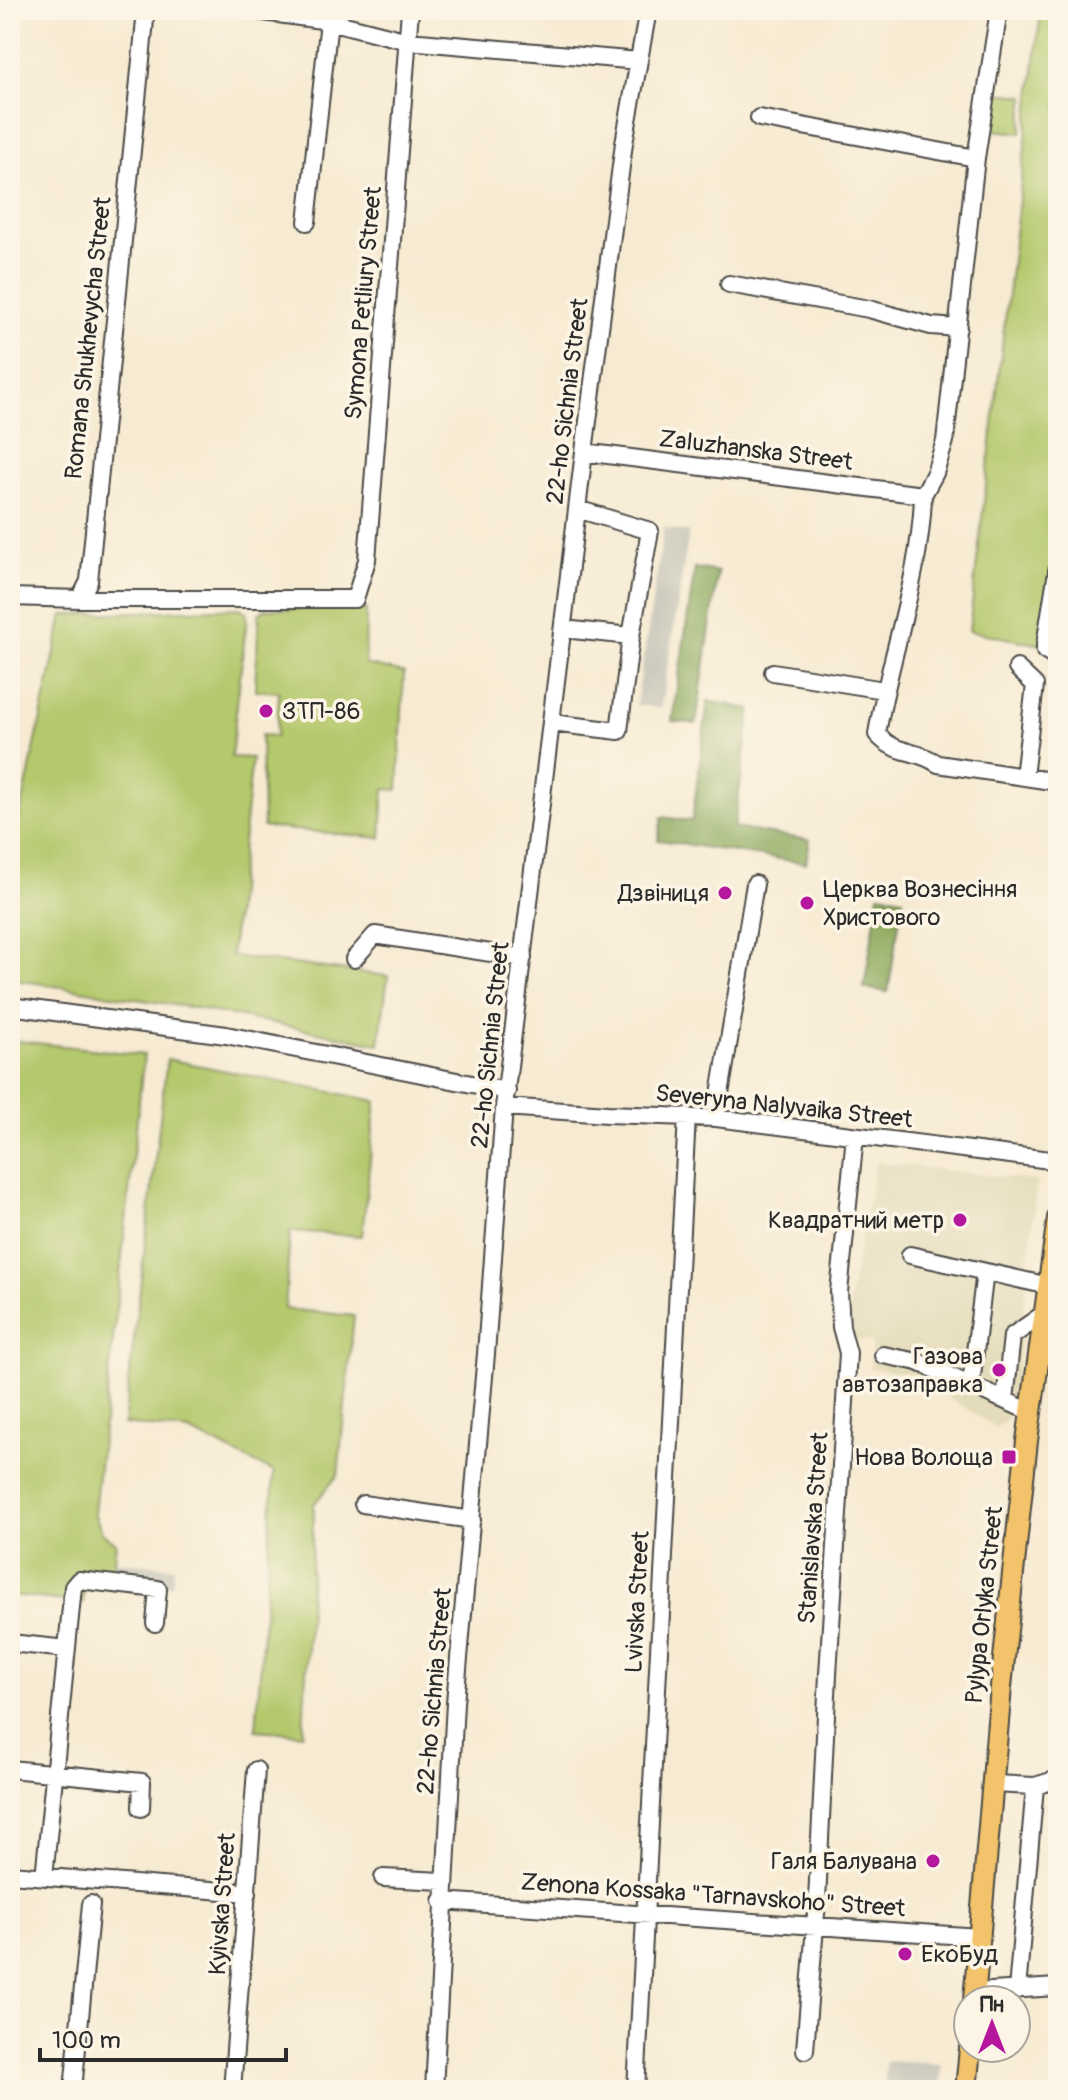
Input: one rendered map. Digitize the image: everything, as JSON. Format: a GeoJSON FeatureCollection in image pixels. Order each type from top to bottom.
{"type":"FeatureCollection","features":[{"type":"Feature","properties":{"kind":"main road","name":"Pylypa Orlyka Street"},"geometry":{"type":"LineString","coordinates":[[975,1984],[1001,1687],[1031,1412],[1058,1218]]}},
{"type":"Feature","properties":{"kind":"main road"},"geometry":{"type":"LineString","coordinates":[[966,2090],[968,2064]]}},
{"type":"Feature","properties":{"kind":"street","name":"Romana Shukhevycha Street"},"geometry":{"type":"LineString","coordinates":[[80,599],[89,581],[146,10]]}},
{"type":"Feature","properties":{"kind":"street"},"geometry":{"type":"LineString","coordinates":[[249,10],[332,16],[408,41],[639,61]]}},
{"type":"Feature","properties":{"kind":"street","name":"Symona Petliury Street"},"geometry":{"type":"LineString","coordinates":[[80,599],[355,599],[367,560],[410,10]]}},
{"type":"Feature","properties":{"kind":"street","name":"22-ho Sichnia Street"},"geometry":{"type":"LineString","coordinates":[[434,2090],[455,1703],[506,1099],[624,143],[648,10]]}},
{"type":"Feature","properties":{"kind":"street"},"geometry":{"type":"LineString","coordinates":[[999,10],[976,158],[945,441],[935,473],[923,495],[914,575],[884,690],[877,734],[893,749],[924,754],[938,764],[1058,782]]}},
{"type":"Feature","properties":{"kind":"street"},"geometry":{"type":"LineString","coordinates":[[307,222],[332,16]]}},
{"type":"Feature","properties":{"kind":"street"},"geometry":{"type":"LineString","coordinates":[[759,118],[976,158]]}},
{"type":"Feature","properties":{"kind":"street"},"geometry":{"type":"LineString","coordinates":[[729,284],[869,309],[931,326],[958,328]]}},
{"type":"Feature","properties":{"kind":"street","name":"Zaluzhanska Street"},"geometry":{"type":"LineString","coordinates":[[584,452],[923,495]]}},
{"type":"Feature","properties":{"kind":"street"},"geometry":{"type":"LineString","coordinates":[[551,723],[619,731],[631,636],[650,531],[577,509]]}},
{"type":"Feature","properties":{"kind":"street"},"geometry":{"type":"LineString","coordinates":[[1058,565],[1045,651],[1058,659]]}},
{"type":"Feature","properties":{"kind":"street"},"geometry":{"type":"LineString","coordinates":[[10,597],[80,599]]}},
{"type":"Feature","properties":{"kind":"street"},"geometry":{"type":"LineString","coordinates":[[563,629],[631,636]]}},
{"type":"Feature","properties":{"kind":"street"},"geometry":{"type":"LineString","coordinates":[[1017,668],[1035,685],[1024,777]]}},
{"type":"Feature","properties":{"kind":"street"},"geometry":{"type":"LineString","coordinates":[[773,672],[884,690]]}},
{"type":"Feature","properties":{"kind":"street"},"geometry":{"type":"LineString","coordinates":[[716,1118],[755,884]]}},
{"type":"Feature","properties":{"kind":"street"},"geometry":{"type":"LineString","coordinates":[[354,959],[375,935],[523,958]]}},
{"type":"Feature","properties":{"kind":"street","name":"Severyna Nalyvaika Street"},"geometry":{"type":"LineString","coordinates":[[10,1006],[226,1035],[506,1099],[608,1114],[716,1118],[1058,1161]]}},
{"type":"Feature","properties":{"kind":"street","name":"Lvivska Street"},"geometry":{"type":"LineString","coordinates":[[636,2090],[687,1116]]}},
{"type":"Feature","properties":{"kind":"street","name":"Stanislavska Street"},"geometry":{"type":"LineString","coordinates":[[805,2050],[848,1353],[841,1327],[839,1292],[855,1136]]}},
{"type":"Feature","properties":{"kind":"street"},"geometry":{"type":"LineString","coordinates":[[910,1255],[1049,1286]]}},
{"type":"Feature","properties":{"kind":"street"},"geometry":{"type":"LineString","coordinates":[[971,1384],[985,1272]]}},
{"type":"Feature","properties":{"kind":"street"},"geometry":{"type":"LineString","coordinates":[[1005,1400],[1012,1336],[1045,1313]]}},
{"type":"Feature","properties":{"kind":"street"},"geometry":{"type":"LineString","coordinates":[[883,1355],[918,1362],[1031,1412]]}},
{"type":"Feature","properties":{"kind":"street"},"geometry":{"type":"LineString","coordinates":[[363,1504],[472,1520]]}},
{"type":"Feature","properties":{"kind":"street"},"geometry":{"type":"LineString","coordinates":[[44,1877],[73,1587],[79,1580],[158,1589],[155,1623]]}},
{"type":"Feature","properties":{"kind":"street"},"geometry":{"type":"LineString","coordinates":[[10,1643],[67,1649]]}},
{"type":"Feature","properties":{"kind":"street"},"geometry":{"type":"LineString","coordinates":[[10,1769],[142,1782],[141,1808]]}},
{"type":"Feature","properties":{"kind":"street","name":"Kyivska Street"},"geometry":{"type":"LineString","coordinates":[[232,2090],[256,1770]]}},
{"type":"Feature","properties":{"kind":"street"},"geometry":{"type":"LineString","coordinates":[[993,1784],[1035,1786],[1058,1779]]}},
{"type":"Feature","properties":{"kind":"street"},"geometry":{"type":"LineString","coordinates":[[1018,1984],[1035,1786]]}},
{"type":"Feature","properties":{"kind":"street"},"geometry":{"type":"LineString","coordinates":[[10,1874],[248,1893]]}},
{"type":"Feature","properties":{"kind":"street"},"geometry":{"type":"LineString","coordinates":[[383,1878],[443,1881]]}},
{"type":"Feature","properties":{"kind":"street","name":"Zenona Kossaka \"Tarnavskoho\" Street"},"geometry":{"type":"LineString","coordinates":[[442,1901],[980,1937]]}},
{"type":"Feature","properties":{"kind":"street"},"geometry":{"type":"LineString","coordinates":[[73,2090],[91,1904]]}},
{"type":"Feature","properties":{"kind":"street"},"geometry":{"type":"LineString","coordinates":[[1032,1989],[1058,1987]]}},
{"type":"Feature","properties":{"kind":"shaded area"},"geometry":{"type":"Polygon","coordinates":[[[664,528],[689,532],[661,708],[636,705],[664,528]]]}},
{"type":"Feature","properties":{"kind":"shaded area"},"geometry":{"type":"Polygon","coordinates":[[[876,1162],[1037,1181],[1014,1398],[1009,1398],[1006,1421],[995,1427],[912,1374],[870,1368],[872,1342],[847,1338],[851,1289],[876,1162]]]}},
{"type":"Feature","properties":{"kind":"shaded area"},"geometry":{"type":"Polygon","coordinates":[[[114,1561],[174,1567],[172,1585],[112,1579],[114,1561]]]}},
{"type":"Feature","properties":{"kind":"shaded area"},"geometry":{"type":"Polygon","coordinates":[[[886,2061],[942,2064],[940,2090],[879,2090],[884,2087],[886,2061]]]}},
{"type":"Feature","properties":{"kind":"green space"},"geometry":{"type":"Polygon","coordinates":[[[1041,10],[1058,10],[1058,648],[969,631],[1041,10]]]}},
{"type":"Feature","properties":{"kind":"green space"},"geometry":{"type":"Polygon","coordinates":[[[996,93],[1025,96],[1021,133],[992,130],[996,93]]]}},
{"type":"Feature","properties":{"kind":"green space"},"geometry":{"type":"Polygon","coordinates":[[[695,568],[718,572],[696,724],[672,721],[695,568]]]}},
{"type":"Feature","properties":{"kind":"green space"},"geometry":{"type":"Polygon","coordinates":[[[240,608],[247,616],[231,757],[252,758],[231,956],[388,976],[379,1044],[200,1009],[10,979],[10,820],[19,820],[63,615],[240,608]]]}},
{"type":"Feature","properties":{"kind":"green space"},"geometry":{"type":"Polygon","coordinates":[[[265,609],[366,609],[365,664],[404,673],[398,790],[384,789],[381,838],[263,827],[261,735],[276,736],[279,692],[255,690],[259,614],[265,609]]]}},
{"type":"Feature","properties":{"kind":"green space"},"geometry":{"type":"Polygon","coordinates":[[[708,701],[751,709],[734,828],[810,840],[806,863],[658,840],[662,817],[692,821],[708,701]]]}},
{"type":"Feature","properties":{"kind":"green space"},"geometry":{"type":"Polygon","coordinates":[[[879,894],[903,898],[888,992],[864,988],[879,894]]]}},
{"type":"Feature","properties":{"kind":"green space"},"geometry":{"type":"Polygon","coordinates":[[[10,1040],[144,1055],[94,1513],[102,1532],[116,1543],[111,1582],[86,1579],[83,1603],[10,1595],[10,1040]]]}},
{"type":"Feature","properties":{"kind":"green space"},"geometry":{"type":"Polygon","coordinates":[[[167,1059],[376,1101],[362,1236],[290,1231],[285,1309],[354,1316],[338,1475],[314,1504],[303,1734],[256,1730],[274,1472],[189,1431],[124,1424],[167,1059]]]}},
{"type":"Feature","properties":{"kind":"place","name":"ЗТП-86"},"geometry":{"type":"Point","coordinates":[266,711]}},
{"type":"Feature","properties":{"kind":"place","name":"Дзвіниця"},"geometry":{"type":"Point","coordinates":[725,893]}},
{"type":"Feature","properties":{"kind":"place","name":"Церква Вознесіння Христового"},"geometry":{"type":"Point","coordinates":[807,903]}},
{"type":"Feature","properties":{"kind":"place","name":"Квадратний метр"},"geometry":{"type":"Point","coordinates":[960,1220]}},
{"type":"Feature","properties":{"kind":"place","name":"Газова автозаправка"},"geometry":{"type":"Point","coordinates":[999,1370]}},
{"type":"Feature","properties":{"kind":"place","name":"Нова Волоща"},"geometry":{"type":"Point","coordinates":[1009,1457]}},
{"type":"Feature","properties":{"kind":"place","name":"Галя Балувана"},"geometry":{"type":"Point","coordinates":[933,1861]}},
{"type":"Feature","properties":{"kind":"place","name":"ЕкоБуд"},"geometry":{"type":"Point","coordinates":[905,1954]}}]}
